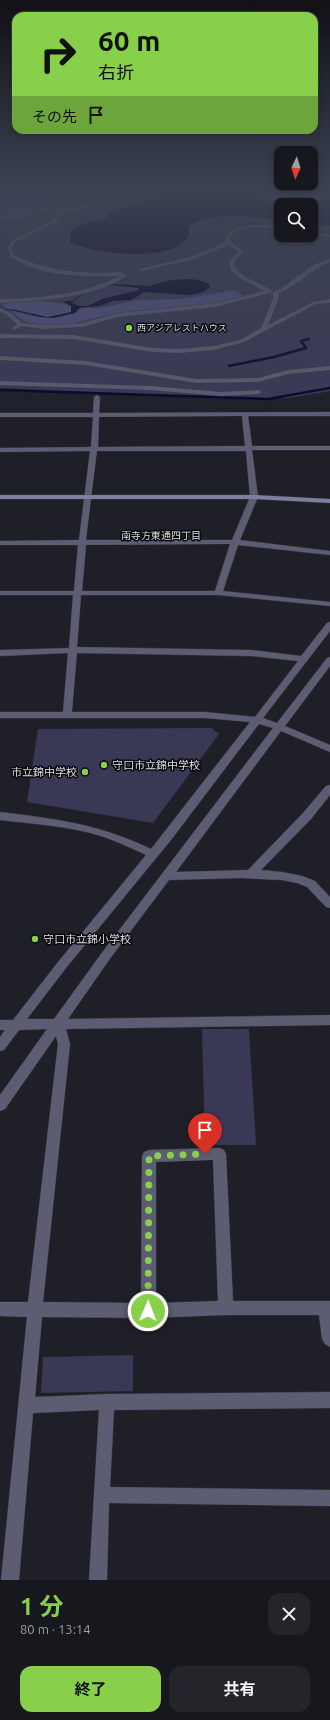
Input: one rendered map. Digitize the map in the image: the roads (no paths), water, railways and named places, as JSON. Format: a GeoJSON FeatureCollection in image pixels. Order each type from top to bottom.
{"type":"FeatureCollection","features":[{"type":"Feature","properties":{"kind":"street"},"geometry":{"type":"LineString","coordinates":[[0,301],[39,299],[74,293],[104,285],[123,274],[64,272],[31,265]]}},
{"type":"Feature","properties":{"kind":"street"},"geometry":{"type":"LineString","coordinates":[[142,269],[161,265]]}},
{"type":"Feature","properties":{"kind":"street"},"geometry":{"type":"LineString","coordinates":[[232,265],[233,270],[269,291],[276,292],[284,289],[319,265]]}},
{"type":"Feature","properties":{"kind":"street"},"geometry":{"type":"LineString","coordinates":[[0,318],[44,327],[82,325],[118,315],[212,306],[269,291]]}},
{"type":"Feature","properties":{"kind":"street"},"geometry":{"type":"LineString","coordinates":[[263,329],[276,298],[276,292]]}},
{"type":"Feature","properties":{"kind":"street"},"geometry":{"type":"LineString","coordinates":[[0,336],[73,337],[147,349],[179,351],[208,349],[235,344],[248,339],[263,329],[315,304],[330,301]]}},
{"type":"Feature","properties":{"kind":"street"},"geometry":{"type":"LineString","coordinates":[[2,311],[17,322]]}},
{"type":"Feature","properties":{"kind":"street"},"geometry":{"type":"LineString","coordinates":[[8,335],[17,322]]}},
{"type":"Feature","properties":{"kind":"street"},"geometry":{"type":"LineString","coordinates":[[0,358],[86,363],[176,379],[203,381],[258,380],[288,372],[330,368]]}},
{"type":"Feature","properties":{"kind":"street"},"geometry":{"type":"LineString","coordinates":[[0,382],[143,388],[221,394],[259,392]]}},
{"type":"Feature","properties":{"kind":"street"},"geometry":{"type":"LineString","coordinates":[[67,715],[82,543],[94,450],[97,397]]}},
{"type":"Feature","properties":{"kind":"street"},"geometry":{"type":"LineString","coordinates":[[218,593],[235,542],[254,497],[250,450],[244,414]]}},
{"type":"Feature","properties":{"kind":"street"},"geometry":{"type":"LineString","coordinates":[[0,415],[330,414]]}},
{"type":"Feature","properties":{"kind":"street"},"geometry":{"type":"LineString","coordinates":[[0,450],[250,450],[330,448]]}},
{"type":"Feature","properties":{"kind":"street"},"geometry":{"type":"LineString","coordinates":[[0,498],[254,497],[330,501]]}},
{"type":"Feature","properties":{"kind":"street"},"geometry":{"type":"LineString","coordinates":[[0,543],[235,542],[330,553]]}},
{"type":"Feature","properties":{"kind":"street"},"geometry":{"type":"LineString","coordinates":[[0,593],[218,593],[330,604]]}},
{"type":"Feature","properties":{"kind":"street"},"geometry":{"type":"LineString","coordinates":[[0,1046],[62,965],[153,854],[258,720],[302,659],[330,625]]}},
{"type":"Feature","properties":{"kind":"street"},"geometry":{"type":"LineString","coordinates":[[0,653],[73,650],[251,654],[302,659]]}},
{"type":"Feature","properties":{"kind":"street"},"geometry":{"type":"LineString","coordinates":[[0,1105],[167,876],[330,660]]}},
{"type":"Feature","properties":{"kind":"street"},"geometry":{"type":"LineString","coordinates":[[0,715],[205,715],[258,720],[280,727],[330,749]]}},
{"type":"Feature","properties":{"kind":"street"},"geometry":{"type":"LineString","coordinates":[[250,875],[307,816],[330,788]]}},
{"type":"Feature","properties":{"kind":"street"},"geometry":{"type":"LineString","coordinates":[[0,816],[62,824],[99,832],[126,841],[153,854]]}},
{"type":"Feature","properties":{"kind":"street"},"geometry":{"type":"LineString","coordinates":[[167,876],[268,874],[298,879],[311,885],[330,904]]}},
{"type":"Feature","properties":{"kind":"street"},"geometry":{"type":"LineString","coordinates":[[0,1025],[330,1020]]}},
{"type":"Feature","properties":{"kind":"street"},"geometry":{"type":"LineString","coordinates":[[10,1580],[35,1308],[64,1044],[58,1024]]}},
{"type":"Feature","properties":{"kind":"street"},"geometry":{"type":"LineString","coordinates":[[148,1311],[149,1156],[219,1154],[226,1308]]}},
{"type":"Feature","properties":{"kind":"street"},"geometry":{"type":"LineString","coordinates":[[0,1309],[35,1308],[148,1311],[226,1308],[328,1308],[330,1339]]}},
{"type":"Feature","properties":{"kind":"street"},"geometry":{"type":"LineString","coordinates":[[26,1405],[107,1402],[330,1400]]}},
{"type":"Feature","properties":{"kind":"street"},"geometry":{"type":"LineString","coordinates":[[98,1580],[101,1494],[107,1402]]}},
{"type":"Feature","properties":{"kind":"street"},"geometry":{"type":"LineString","coordinates":[[101,1494],[330,1498]]}},
{"type":"Feature","properties":{"kind":"waterway"},"geometry":{"type":"LineString","coordinates":[[229,366],[274,357],[306,348],[301,341],[309,339]]}},
{"type":"Feature","properties":{"kind":"waterway"},"geometry":{"type":"LineString","coordinates":[[0,390],[268,399],[330,388]]}},
{"type":"Feature","properties":{"kind":"place","name":"西アジアレストハウス"},"geometry":{"type":"Point","coordinates":[129,328]}},
{"type":"Feature","properties":{"kind":"place","name":"守口市立錦中学校"},"geometry":{"type":"Point","coordinates":[104,765]}},
{"type":"Feature","properties":{"kind":"place","name":"市立錦中学校"},"geometry":{"type":"Point","coordinates":[85,772]}},
{"type":"Feature","properties":{"kind":"place","name":"守口市立錦小学校"},"geometry":{"type":"Point","coordinates":[35,939]}},
{"type":"Feature","properties":{"kind":"district","name":"南寺方東通四丁目"},"geometry":{"type":"Point","coordinates":[161,535]}}]}
